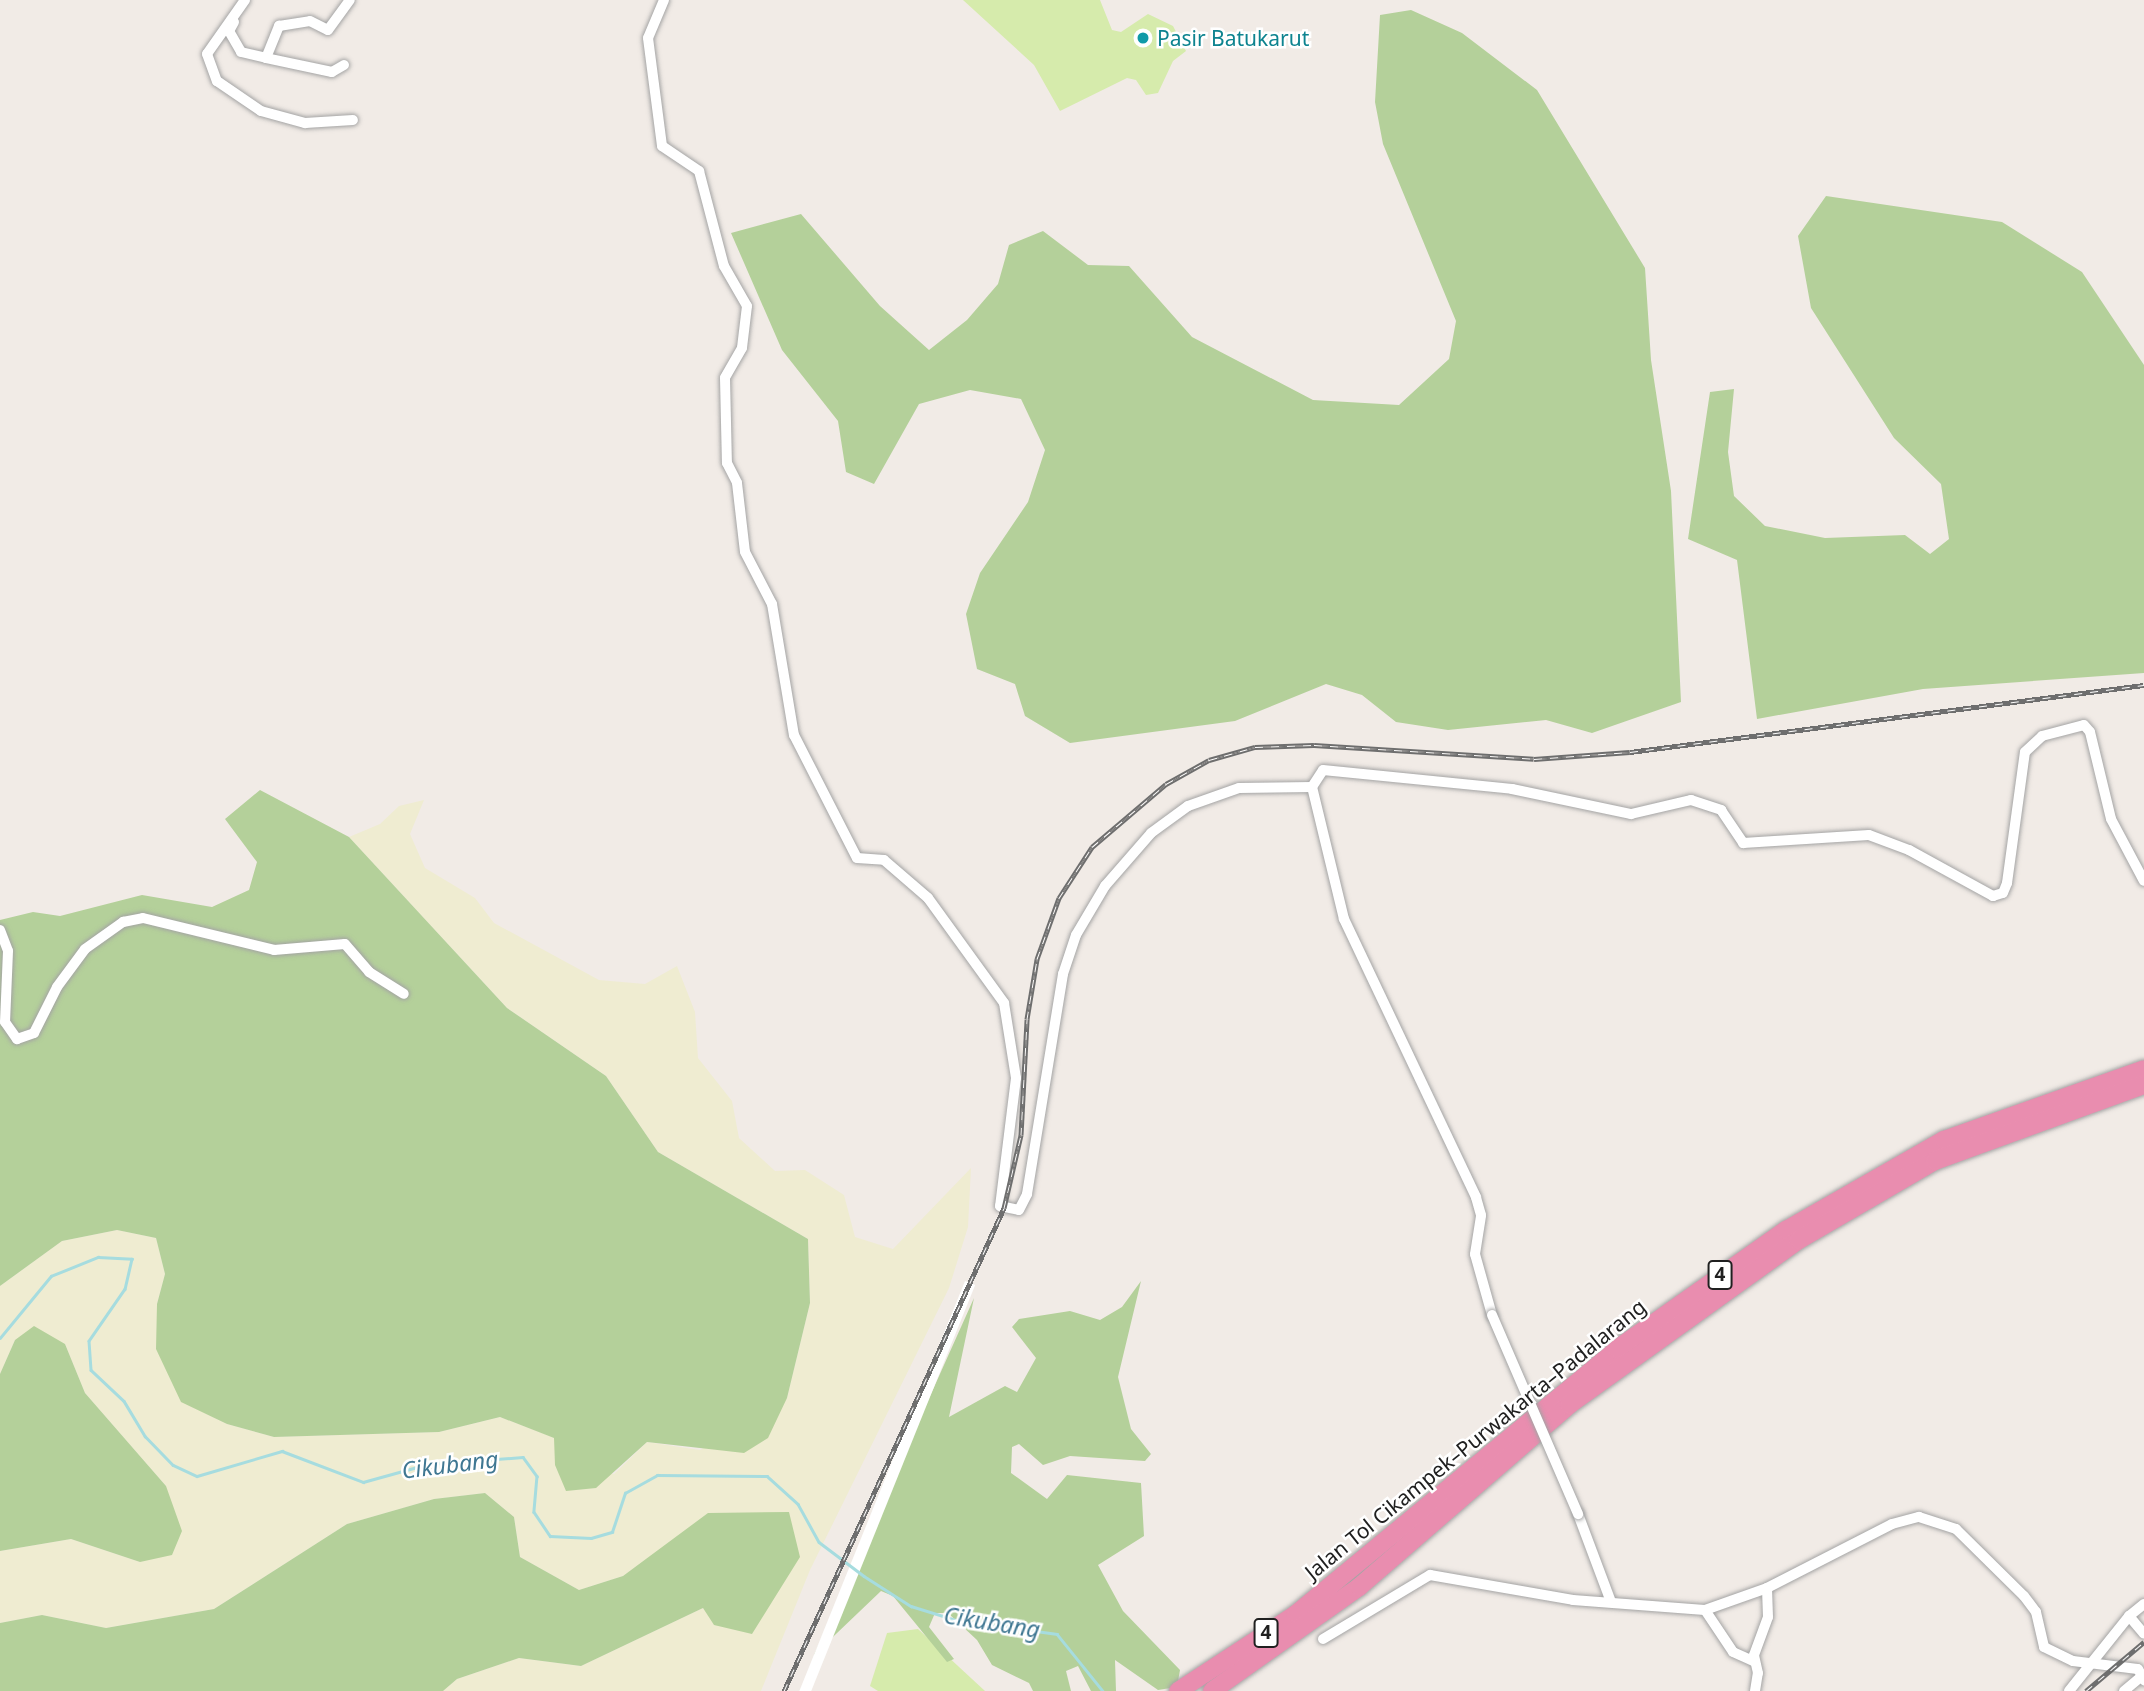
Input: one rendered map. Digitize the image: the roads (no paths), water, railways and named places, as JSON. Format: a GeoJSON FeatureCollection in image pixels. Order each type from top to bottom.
{"type":"FeatureCollection","features":[{"type":"Feature","properties":{"kind":"highway","name":"Jalan Tol Cikampek–Purwakarta–Padalarang"},"geometry":{"type":"LineString","coordinates":[[1178,1691],[1296,1614],[1617,1349],[1786,1230],[1944,1140],[2144,1069]]}},
{"type":"Feature","properties":{"kind":"highway","name":"Jalan Tol Cikampek–Purwakarta–Padalarang"},"geometry":{"type":"LineString","coordinates":[[1212,1691],[1359,1587],[1569,1405],[1799,1240],[1935,1161],[2144,1086]]}},
{"type":"Feature","properties":{"kind":"street"},"geometry":{"type":"LineString","coordinates":[[245,0],[229,31],[241,52],[332,72],[344,65]]}},
{"type":"Feature","properties":{"kind":"street"},"geometry":{"type":"LineString","coordinates":[[266,58],[279,26],[310,21],[328,30],[350,0]]}},
{"type":"Feature","properties":{"kind":"street"},"geometry":{"type":"LineString","coordinates":[[664,0],[648,38],[662,146],[699,171],[723,266],[747,306],[741,351],[726,378],[727,463],[737,482],[745,552],[773,609],[794,735],[857,858],[884,860],[928,898],[1007,1011],[1016,1078],[1000,1206],[1019,1210],[1027,1194],[1063,974],[1076,935],[1104,886],[1151,833],[1188,806],[1239,788],[1312,787]]}},
{"type":"Feature","properties":{"kind":"street"},"geometry":{"type":"LineString","coordinates":[[234,21],[215,36],[207,54],[217,81],[261,111],[305,123],[353,120]]}},
{"type":"Feature","properties":{"kind":"street"},"geometry":{"type":"LineString","coordinates":[[1611,1602],[1577,1514],[1492,1315],[1475,1254],[1480,1208],[1434,1098],[1351,941],[1312,787],[1323,770],[1512,789],[1631,814],[1691,800],[1721,810],[1743,843],[1869,835],[1909,849],[1993,896],[2003,893],[2007,883],[2025,752],[2042,736],[2084,725],[2090,732],[2111,819],[2144,881]]}},
{"type":"Feature","properties":{"kind":"street"},"geometry":{"type":"LineString","coordinates":[[0,930],[8,951],[5,1022],[17,1039],[34,1033],[57,987],[85,949],[124,922],[143,918],[274,950],[345,944],[369,972],[404,994]]}},
{"type":"Feature","properties":{"kind":"street"},"geometry":{"type":"LineString","coordinates":[[1323,1639],[1430,1575],[1611,1602],[1705,1610],[1767,1588],[1892,1524],[1919,1517],[1943,1521],[2024,1596],[2036,1612],[2044,1647],[2073,1661],[2138,1669],[2143,1678],[2124,1691]]}},
{"type":"Feature","properties":{"kind":"street"},"geometry":{"type":"LineString","coordinates":[[1755,1691],[1758,1673],[1753,1661],[1768,1617],[1767,1588]]}},
{"type":"Feature","properties":{"kind":"street"},"geometry":{"type":"LineString","coordinates":[[2069,1691],[2129,1616],[2144,1604]]}},
{"type":"Feature","properties":{"kind":"street"},"geometry":{"type":"LineString","coordinates":[[1705,1610],[1732,1653],[1753,1661]]}},
{"type":"Feature","properties":{"kind":"street"},"geometry":{"type":"LineString","coordinates":[[2129,1616],[2144,1634]]}},
{"type":"Feature","properties":{"kind":"waterway","name":"Cikubang"},"geometry":{"type":"LineString","coordinates":[[0,1338],[51,1276],[98,1257],[132,1259],[125,1289],[89,1341],[91,1370],[124,1401],[145,1436],[173,1465],[197,1476],[282,1451],[363,1482],[428,1464],[523,1457],[537,1476],[534,1512],[550,1536],[591,1538],[612,1532],[625,1493],[657,1475],[767,1476],[798,1504],[819,1542],[864,1576],[911,1606],[956,1620],[1057,1634],[1103,1691]]}},
{"type":"Feature","properties":{"kind":"railway"},"geometry":{"type":"LineString","coordinates":[[784,1691],[1004,1208],[1021,1135],[1027,1019],[1037,959],[1059,898],[1092,847],[1166,784],[1209,760],[1255,747],[1314,745],[1534,759],[1630,752],[2144,685]]}},
{"type":"Feature","properties":{"kind":"railway"},"geometry":{"type":"LineString","coordinates":[[2086,1691],[2144,1642]]}},
{"type":"Feature","properties":{"kind":"place","name":"Pasir Batukarut"},"geometry":{"type":"Point","coordinates":[1143,38]}}]}
